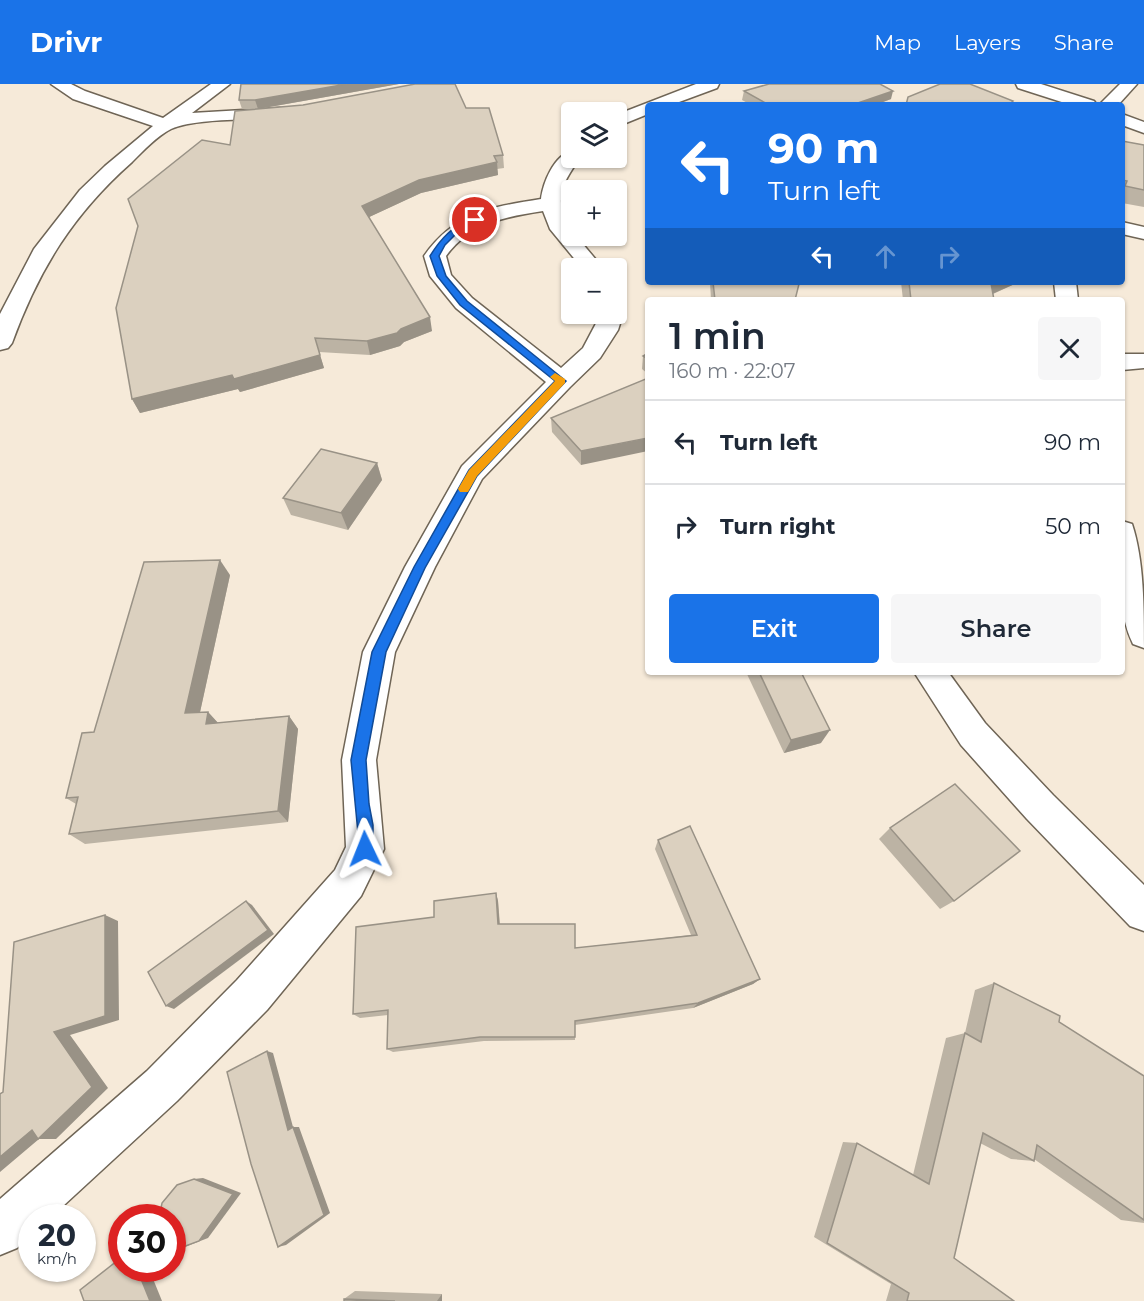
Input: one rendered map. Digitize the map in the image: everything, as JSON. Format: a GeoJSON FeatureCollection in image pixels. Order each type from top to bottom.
{"type":"FeatureCollection","features":[{"type":"Feature","properties":{"kind":"street"},"geometry":{"type":"LineString","coordinates":[[60,84],[79,95],[167,125],[184,119],[258,116],[298,110]]}},
{"type":"Feature","properties":{"kind":"street"},"geometry":{"type":"LineString","coordinates":[[0,343],[27,278],[80,201],[122,160],[222,84]]}},
{"type":"Feature","properties":{"kind":"street"},"geometry":{"type":"LineString","coordinates":[[664,102],[711,84]]}},
{"type":"Feature","properties":{"kind":"street"},"geometry":{"type":"LineString","coordinates":[[1024,84],[1079,102]]}},
{"type":"Feature","properties":{"kind":"street"},"geometry":{"type":"LineString","coordinates":[[1111,102],[1129,84]]}},
{"type":"Feature","properties":{"kind":"street"},"geometry":{"type":"LineString","coordinates":[[627,117],[645,109]]}},
{"type":"Feature","properties":{"kind":"street"},"geometry":{"type":"LineString","coordinates":[[1125,120],[1144,128]]}},
{"type":"Feature","properties":{"kind":"street"},"geometry":{"type":"LineString","coordinates":[[563,168],[555,178],[550,204],[554,223],[584,258]]}},
{"type":"Feature","properties":{"kind":"street"},"geometry":{"type":"LineString","coordinates":[[550,204],[490,214],[459,227],[442,244],[435,256],[441,276],[464,303],[561,381]]}},
{"type":"Feature","properties":{"kind":"street"},"geometry":{"type":"LineString","coordinates":[[1125,229],[1144,232]]}},
{"type":"Feature","properties":{"kind":"street"},"geometry":{"type":"LineString","coordinates":[[0,1232],[162,1086],[252,995],[348,883],[365,849],[365,825],[358,760],[379,652],[420,567],[472,473],[561,381],[592,353],[608,324]]}},
{"type":"Feature","properties":{"kind":"street"},"geometry":{"type":"LineString","coordinates":[[1125,362],[1144,361]]}},
{"type":"Feature","properties":{"kind":"street"},"geometry":{"type":"LineString","coordinates":[[1125,546],[1144,635]]}},
{"type":"Feature","properties":{"kind":"street"},"geometry":{"type":"LineString","coordinates":[[932,675],[973,734],[1040,807],[1144,912]]}},
{"type":"Feature","properties":{"kind":"building"},"geometry":{"type":"Polygon","coordinates":[[[241,84],[347,84],[255,100],[239,100],[241,84]]]}},
{"type":"Feature","properties":{"kind":"building"},"geometry":{"type":"Polygon","coordinates":[[[415,84],[455,84],[466,108],[489,108],[503,155],[494,156],[497,162],[419,180],[362,206],[430,317],[401,329],[397,333],[367,341],[315,338],[320,355],[234,379],[232,375],[132,399],[116,308],[138,226],[128,199],[202,140],[230,145],[235,111],[303,105],[415,84]]]}},
{"type":"Feature","properties":{"kind":"building"},"geometry":{"type":"Polygon","coordinates":[[[769,84],[880,84],[893,91],[861,102],[764,102],[744,91],[769,84]]]}},
{"type":"Feature","properties":{"kind":"building"},"geometry":{"type":"Polygon","coordinates":[[[940,84],[970,84],[1013,101],[907,102],[908,97],[940,84]]]}},
{"type":"Feature","properties":{"kind":"building"},"geometry":{"type":"Polygon","coordinates":[[[1125,142],[1144,145],[1144,190],[1125,186],[1127,181],[1125,181],[1125,142]]]}},
{"type":"Feature","properties":{"kind":"building"},"geometry":{"type":"Polygon","coordinates":[[[713,285],[799,285],[796,297],[715,297],[713,285]]]}},
{"type":"Feature","properties":{"kind":"building"},"geometry":{"type":"Polygon","coordinates":[[[909,285],[991,285],[993,297],[911,297],[909,285]]]}},
{"type":"Feature","properties":{"kind":"building"},"geometry":{"type":"Polygon","coordinates":[[[645,379],[645,439],[581,451],[551,418],[645,379]]]}},
{"type":"Feature","properties":{"kind":"building"},"geometry":{"type":"Polygon","coordinates":[[[321,449],[377,463],[341,513],[283,498],[321,449]]]}},
{"type":"Feature","properties":{"kind":"building"},"geometry":{"type":"Polygon","coordinates":[[[220,560],[185,713],[208,712],[206,724],[289,716],[278,811],[69,834],[78,797],[66,798],[82,733],[94,732],[144,562],[220,560]]]}},
{"type":"Feature","properties":{"kind":"building"},"geometry":{"type":"Polygon","coordinates":[[[760,675],[802,675],[830,730],[791,740],[760,675]]]}},
{"type":"Feature","properties":{"kind":"building"},"geometry":{"type":"Polygon","coordinates":[[[955,784],[1020,851],[954,901],[890,828],[955,784]]]}},
{"type":"Feature","properties":{"kind":"building"},"geometry":{"type":"Polygon","coordinates":[[[690,826],[760,979],[698,1003],[575,1021],[575,1037],[480,1037],[387,1049],[388,1010],[353,1014],[356,927],[434,917],[434,901],[496,893],[498,924],[575,924],[575,948],[697,935],[658,840],[690,826]]]}},
{"type":"Feature","properties":{"kind":"building"},"geometry":{"type":"Polygon","coordinates":[[[246,901],[268,930],[166,1006],[148,972],[246,901]]]}},
{"type":"Feature","properties":{"kind":"building"},"geometry":{"type":"Polygon","coordinates":[[[105,915],[105,1016],[54,1032],[92,1087],[38,1139],[32,1130],[0,1157],[0,1094],[3,1092],[14,942],[105,915]]]}},
{"type":"Feature","properties":{"kind":"building"},"geometry":{"type":"Polygon","coordinates":[[[994,983],[1060,1016],[1059,1022],[1144,1076],[1144,1220],[1037,1145],[1034,1161],[983,1133],[954,1258],[1014,1301],[907,1301],[909,1293],[827,1243],[857,1143],[929,1184],[965,1033],[981,1042],[994,983]]]}},
{"type":"Feature","properties":{"kind":"building"},"geometry":{"type":"Polygon","coordinates":[[[267,1051],[288,1130],[293,1127],[324,1215],[278,1247],[251,1164],[227,1072],[267,1051]]]}},
{"type":"Feature","properties":{"kind":"building"},"geometry":{"type":"Polygon","coordinates":[[[194,1179],[233,1194],[199,1241],[186,1246],[186,1204],[162,1204],[177,1185],[194,1179]]]}},
{"type":"Feature","properties":{"kind":"building"},"geometry":{"type":"Polygon","coordinates":[[[108,1268],[108,1282],[142,1282],[150,1301],[84,1301],[80,1290],[90,1282],[96,1282],[96,1277],[108,1268]]]}},
{"type":"Feature","properties":{"kind":"building"},"geometry":{"type":"Polygon","coordinates":[[[344,1299],[395,1301],[344,1301],[344,1299]]]}},
{"type":"Feature","properties":{"kind":"slow traffic"},"geometry":{"type":"LineString","coordinates":[[464,489],[472,473],[561,381],[555,377]]}},
{"type":"Feature","properties":{"kind":"route"},"geometry":{"type":"LineString","coordinates":[[365,849],[365,825],[358,760],[379,652],[420,567],[472,473],[561,381],[464,303],[441,276],[435,256],[442,244],[459,227],[475,220]]}}]}
